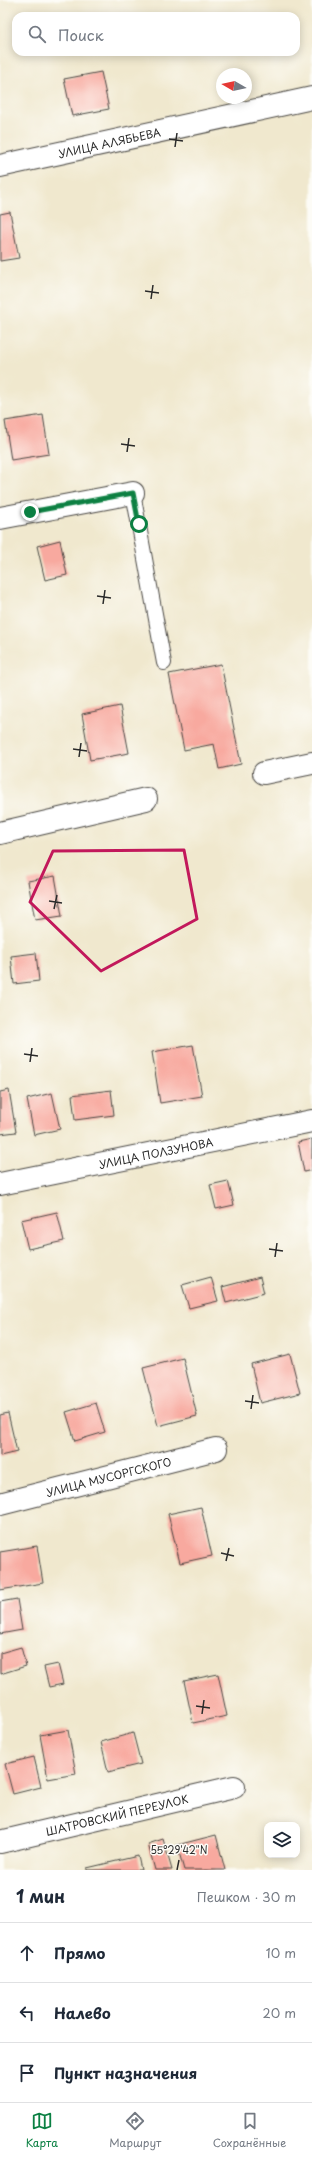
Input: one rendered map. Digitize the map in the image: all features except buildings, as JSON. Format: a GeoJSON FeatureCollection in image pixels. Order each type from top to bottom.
{"type":"FeatureCollection","features":[{"type":"Feature","properties":{"kind":"street","name":"УЛИЦА АЛЯБЬЕВА"},"geometry":{"type":"LineString","coordinates":[[0,166],[312,98]]}},
{"type":"Feature","properties":{"kind":"street"},"geometry":{"type":"LineString","coordinates":[[0,518],[133,493]]}},
{"type":"Feature","properties":{"kind":"street"},"geometry":{"type":"LineString","coordinates":[[264,773],[312,763]]}},
{"type":"Feature","properties":{"kind":"street"},"geometry":{"type":"LineString","coordinates":[[0,833],[146,799]]}},
{"type":"Feature","properties":{"kind":"street","name":"УЛИЦА ПОЛЗУНОВА"},"geometry":{"type":"LineString","coordinates":[[0,1184],[312,1121]]}},
{"type":"Feature","properties":{"kind":"street","name":"УЛИЦА МУСОРГСКОГО"},"geometry":{"type":"LineString","coordinates":[[0,1504],[216,1449]]}},
{"type":"Feature","properties":{"kind":"street","name":"ШАТРОВСКИЙ ПЕРЕУЛОК"},"geometry":{"type":"LineString","coordinates":[[0,1842],[234,1787]]}},
{"type":"Feature","properties":{"kind":"lane"},"geometry":{"type":"LineString","coordinates":[[133,493],[164,663]]}},
{"type":"Feature","properties":{"kind":"highlighted area"},"geometry":{"type":"Polygon","coordinates":[[[184,850],[197,919],[101,971],[30,902],[53,851],[184,850]]]}},
{"type":"Feature","properties":{"kind":"route"},"geometry":{"type":"LineString","coordinates":[[30,512],[133,493],[139,524]]}}]}
